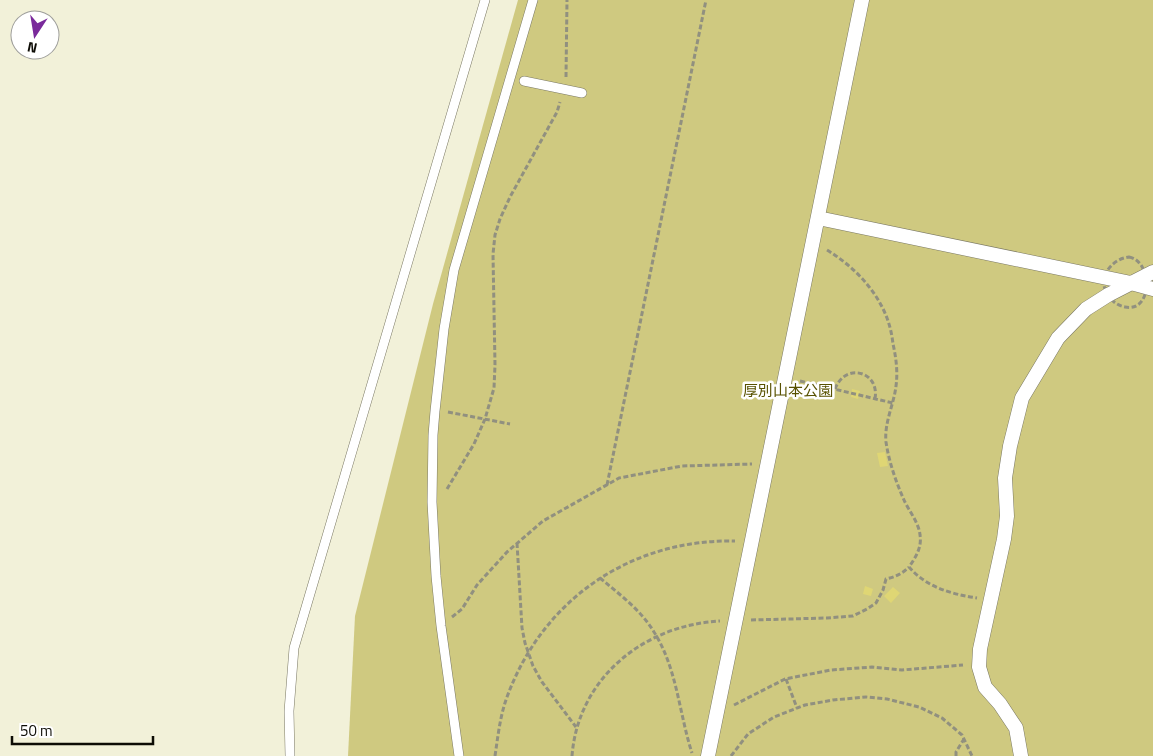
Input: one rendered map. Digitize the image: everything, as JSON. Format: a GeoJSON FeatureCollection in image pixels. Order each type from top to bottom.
{"type":"FeatureCollection","features":[{"type":"Feature","properties":{"kind":"street"},"geometry":{"type":"LineString","coordinates":[[708,756],[862,0]]}},
{"type":"Feature","properties":{"kind":"street"},"geometry":{"type":"LineString","coordinates":[[818,218],[1153,289]]}},
{"type":"Feature","properties":{"kind":"street"},"geometry":{"type":"LineString","coordinates":[[1021,756],[1016,728],[1000,704],[985,687],[979,665],[980,649],[1008,516],[1005,478],[1010,446],[1022,398],[1058,338],[1086,309],[1108,295],[1153,272]]}},
{"type":"Feature","properties":{"kind":"lane"},"geometry":{"type":"LineString","coordinates":[[290,756],[289,711],[294,648],[485,0]]}},
{"type":"Feature","properties":{"kind":"lane"},"geometry":{"type":"LineString","coordinates":[[459,756],[436,576],[432,502],[435,411],[444,329],[454,270],[533,0]]}},
{"type":"Feature","properties":{"kind":"lane"},"geometry":{"type":"LineString","coordinates":[[524,81],[582,93]]}},
{"type":"Feature","properties":{"kind":"path"},"geometry":{"type":"LineString","coordinates":[[446,489],[474,444],[485,419],[494,388],[493,254],[495,235],[510,197],[557,112],[567,70],[567,0]]}},
{"type":"Feature","properties":{"kind":"path"},"geometry":{"type":"LineString","coordinates":[[607,485],[706,0]]}},
{"type":"Feature","properties":{"kind":"path"},"geometry":{"type":"LineString","coordinates":[[572,756],[577,728],[586,703],[601,681],[619,662],[656,636],[702,622],[853,616],[876,603],[886,580],[903,573],[916,557],[920,547],[920,534],[916,522],[900,492],[886,440],[886,431],[896,386],[895,353],[888,319],[868,285],[859,275],[844,261],[812,244]]}},
{"type":"Feature","properties":{"kind":"path"},"geometry":{"type":"LineString","coordinates":[[835,389],[843,376],[859,373],[870,379],[873,383],[876,388],[875,399]]}},
{"type":"Feature","properties":{"kind":"path"},"geometry":{"type":"LineString","coordinates":[[785,378],[893,403]]}},
{"type":"Feature","properties":{"kind":"path"},"geometry":{"type":"LineString","coordinates":[[435,411],[510,424]]}},
{"type":"Feature","properties":{"kind":"path"},"geometry":{"type":"LineString","coordinates":[[441,626],[462,609],[477,585],[507,552],[543,521],[619,478],[682,466],[767,464]]}},
{"type":"Feature","properties":{"kind":"path"},"geometry":{"type":"LineString","coordinates":[[495,756],[499,725],[506,698],[520,666],[528,651],[553,618],[578,593],[622,566],[654,552],[682,545],[718,540],[752,542]]}},
{"type":"Feature","properties":{"kind":"path"},"geometry":{"type":"LineString","coordinates":[[517,543],[522,628],[525,643],[533,666],[542,682],[577,728]]}},
{"type":"Feature","properties":{"kind":"path"},"geometry":{"type":"LineString","coordinates":[[909,567],[916,575],[929,584],[957,594],[990,600]]}},
{"type":"Feature","properties":{"kind":"path"},"geometry":{"type":"LineString","coordinates":[[600,578],[642,616],[666,653],[693,756]]}},
{"type":"Feature","properties":{"kind":"path"},"geometry":{"type":"LineString","coordinates":[[716,717],[734,705],[786,679],[831,670],[872,667],[902,670],[979,665]]}},
{"type":"Feature","properties":{"kind":"path"},"geometry":{"type":"LineString","coordinates":[[786,679],[797,708]]}},
{"type":"Feature","properties":{"kind":"path"},"geometry":{"type":"LineString","coordinates":[[731,756],[748,734],[774,717],[805,705],[866,697],[887,699],[919,707],[942,718],[962,735],[972,756]]}},
{"type":"Feature","properties":{"kind":"path"},"geometry":{"type":"LineString","coordinates":[[956,756],[956,752],[964,738]]}},
{"type":"Feature","properties":{"kind":"green space","name":"厚別山本公園"},"geometry":{"type":"Polygon","coordinates":[[[518,0],[1153,0],[1153,756],[348,756],[355,616],[433,304],[518,0]]]}},
{"type":"Feature","properties":{"kind":"building"},"geometry":{"type":"Polygon","coordinates":[[[852,389],[860,391],[858,399],[851,397],[852,389]]]}},
{"type":"Feature","properties":{"kind":"building"},"geometry":{"type":"Polygon","coordinates":[[[885,452],[888,466],[880,467],[877,453],[885,452]]]}},
{"type":"Feature","properties":{"kind":"building"},"geometry":{"type":"Polygon","coordinates":[[[865,586],[873,589],[871,596],[863,594],[865,586]]]}},
{"type":"Feature","properties":{"kind":"building"},"geometry":{"type":"Polygon","coordinates":[[[893,587],[900,593],[891,603],[884,596],[893,587]]]}}]}
